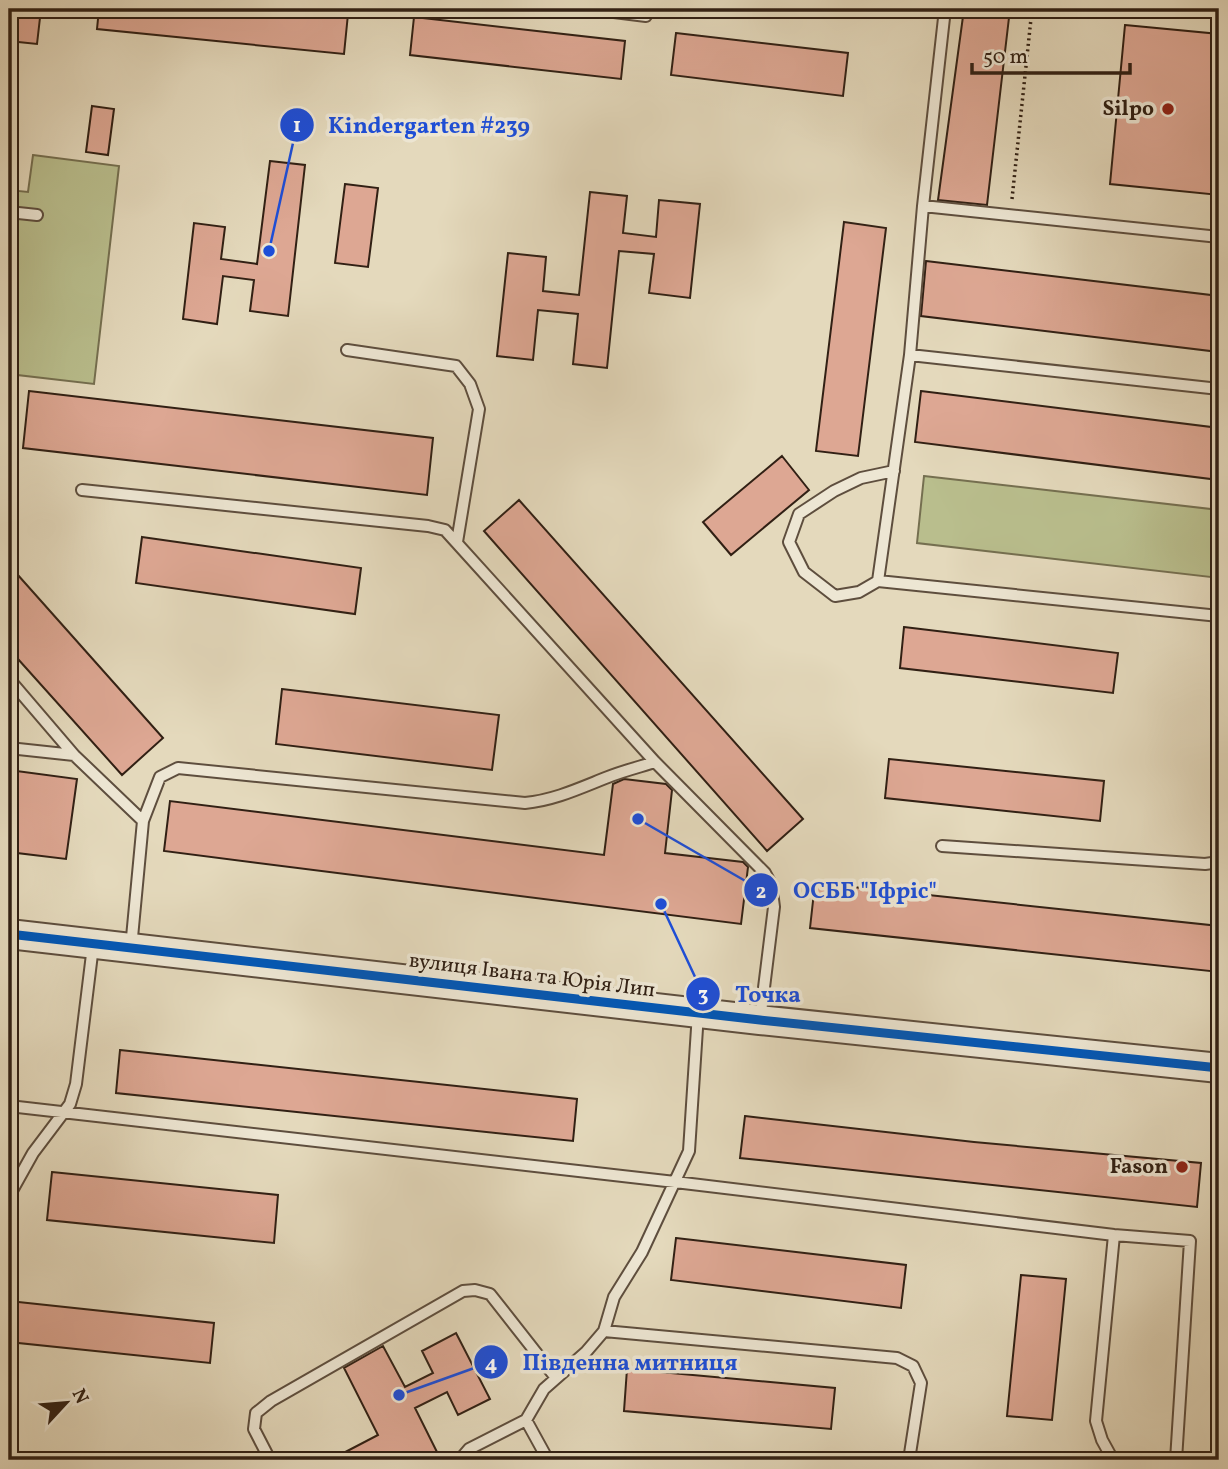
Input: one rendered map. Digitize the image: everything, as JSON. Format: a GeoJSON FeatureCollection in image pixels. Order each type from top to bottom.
{"type":"FeatureCollection","features":[{"type":"Feature","properties":{"kind":"street","name":"вулиця Івана та Юрія Лип"},"geometry":{"type":"LineString","coordinates":[[9,934],[760,1020],[1219,1068]]}},
{"type":"Feature","properties":{"kind":"lane"},"geometry":{"type":"LineString","coordinates":[[590,9],[646,16]]}},
{"type":"Feature","properties":{"kind":"lane"},"geometry":{"type":"LineString","coordinates":[[878,581],[910,355],[945,9]]}},
{"type":"Feature","properties":{"kind":"lane"},"geometry":{"type":"LineString","coordinates":[[923,206],[1219,237]]}},
{"type":"Feature","properties":{"kind":"lane"},"geometry":{"type":"LineString","coordinates":[[9,212],[37,215]]}},
{"type":"Feature","properties":{"kind":"lane"},"geometry":{"type":"LineString","coordinates":[[347,350],[456,366],[470,384],[479,409],[457,542]]}},
{"type":"Feature","properties":{"kind":"lane"},"geometry":{"type":"LineString","coordinates":[[910,355],[1219,389]]}},
{"type":"Feature","properties":{"kind":"lane"},"geometry":{"type":"LineString","coordinates":[[894,471],[861,478],[834,491],[799,514],[789,542],[804,572],[835,596],[859,592],[878,581],[1219,616]]}},
{"type":"Feature","properties":{"kind":"lane"},"geometry":{"type":"LineString","coordinates":[[82,490],[428,526],[445,530],[655,762],[765,873],[771,884],[774,907],[760,1020]]}},
{"type":"Feature","properties":{"kind":"lane"},"geometry":{"type":"LineString","coordinates":[[9,679],[74,755],[142,821]]}},
{"type":"Feature","properties":{"kind":"lane"},"geometry":{"type":"LineString","coordinates":[[9,748],[74,755]]}},
{"type":"Feature","properties":{"kind":"lane"},"geometry":{"type":"LineString","coordinates":[[131,948],[142,821],[160,777],[178,768],[525,803],[544,802],[655,762]]}},
{"type":"Feature","properties":{"kind":"lane"},"geometry":{"type":"LineString","coordinates":[[942,846],[1205,864],[1219,862]]}},
{"type":"Feature","properties":{"kind":"lane"},"geometry":{"type":"LineString","coordinates":[[9,1196],[33,1153],[70,1104],[76,1084],[93,944]]}},
{"type":"Feature","properties":{"kind":"lane"},"geometry":{"type":"LineString","coordinates":[[463,1460],[469,1449],[526,1420],[544,1389],[586,1352],[604,1331],[614,1297],[642,1252],[689,1151],[698,1013]]}},
{"type":"Feature","properties":{"kind":"lane"},"geometry":{"type":"LineString","coordinates":[[9,1107],[675,1182],[1114,1235],[1190,1241],[1176,1460]]}},
{"type":"Feature","properties":{"kind":"lane"},"geometry":{"type":"LineString","coordinates":[[1113,1460],[1096,1421],[1114,1235]]}},
{"type":"Feature","properties":{"kind":"lane"},"geometry":{"type":"LineString","coordinates":[[270,1460],[254,1429],[256,1413],[271,1401],[463,1291],[475,1290],[490,1294],[556,1378]]}},
{"type":"Feature","properties":{"kind":"lane"},"geometry":{"type":"LineString","coordinates":[[604,1331],[897,1357],[913,1366],[921,1383],[909,1460]]}},
{"type":"Feature","properties":{"kind":"lane"},"geometry":{"type":"LineString","coordinates":[[526,1420],[548,1460]]}},
{"type":"Feature","properties":{"kind":"path"},"geometry":{"type":"LineString","coordinates":[[1010,215],[1032,9]]}},
{"type":"Feature","properties":{"kind":"green space"},"geometry":{"type":"Polygon","coordinates":[[[33,155],[119,166],[94,384],[9,374],[9,190],[28,192],[33,155]]]}},
{"type":"Feature","properties":{"kind":"green space"},"geometry":{"type":"Polygon","coordinates":[[[924,476],[1219,510],[1219,578],[917,543],[924,476]]]}},
{"type":"Feature","properties":{"kind":"building"},"geometry":{"type":"Polygon","coordinates":[[[9,9],[41,9],[37,44],[9,41],[9,9]]]}},
{"type":"Feature","properties":{"kind":"building"},"geometry":{"type":"Polygon","coordinates":[[[99,9],[297,9],[348,14],[344,54],[97,29],[99,9]]]}},
{"type":"Feature","properties":{"kind":"building"},"geometry":{"type":"Polygon","coordinates":[[[964,9],[1010,9],[987,205],[938,200],[964,9]]]}},
{"type":"Feature","properties":{"kind":"building"},"geometry":{"type":"Polygon","coordinates":[[[414,17],[625,41],[621,79],[410,55],[414,17]]]}},
{"type":"Feature","properties":{"kind":"building","name":"Silpo"},"geometry":{"type":"Polygon","coordinates":[[[1125,25],[1219,34],[1219,195],[1110,184],[1125,25]]]}},
{"type":"Feature","properties":{"kind":"building"},"geometry":{"type":"Polygon","coordinates":[[[676,33],[848,53],[843,96],[671,75],[676,33]]]}},
{"type":"Feature","properties":{"kind":"building"},"geometry":{"type":"Polygon","coordinates":[[[92,106],[114,109],[108,155],[86,152],[92,106]]]}},
{"type":"Feature","properties":{"kind":"building"},"geometry":{"type":"Polygon","coordinates":[[[270,161],[305,165],[288,316],[250,311],[254,280],[223,276],[217,324],[183,319],[194,223],[225,227],[221,259],[257,264],[270,161]]]}},
{"type":"Feature","properties":{"kind":"building"},"geometry":{"type":"Polygon","coordinates":[[[345,184],[378,188],[368,267],[335,263],[345,184]]]}},
{"type":"Feature","properties":{"kind":"building"},"geometry":{"type":"Polygon","coordinates":[[[590,192],[627,196],[623,233],[656,237],[659,200],[700,204],[690,298],[649,293],[654,254],[619,251],[607,368],[573,364],[578,314],[538,310],[533,360],[497,356],[508,253],[546,257],[543,291],[579,295],[590,192]]]}},
{"type":"Feature","properties":{"kind":"building"},"geometry":{"type":"Polygon","coordinates":[[[844,222],[886,228],[858,456],[816,451],[844,222]]]}},
{"type":"Feature","properties":{"kind":"building"},"geometry":{"type":"Polygon","coordinates":[[[926,261],[1219,296],[1219,352],[921,316],[926,261]]]}},
{"type":"Feature","properties":{"kind":"building"},"geometry":{"type":"Polygon","coordinates":[[[29,391],[433,438],[427,495],[23,448],[29,391]]]}},
{"type":"Feature","properties":{"kind":"building"},"geometry":{"type":"Polygon","coordinates":[[[921,391],[1219,428],[1219,480],[915,442],[921,391]]]}},
{"type":"Feature","properties":{"kind":"building"},"geometry":{"type":"Polygon","coordinates":[[[782,456],[809,490],[731,555],[703,522],[782,456]]]}},
{"type":"Feature","properties":{"kind":"building"},"geometry":{"type":"Polygon","coordinates":[[[519,500],[803,819],[767,851],[484,531],[519,500]]]}},
{"type":"Feature","properties":{"kind":"building"},"geometry":{"type":"Polygon","coordinates":[[[142,537],[361,568],[355,614],[136,583],[142,537]]]}},
{"type":"Feature","properties":{"kind":"building"},"geometry":{"type":"Polygon","coordinates":[[[9,565],[163,738],[122,775],[9,649],[9,565]]]}},
{"type":"Feature","properties":{"kind":"building"},"geometry":{"type":"Polygon","coordinates":[[[904,627],[1118,653],[1113,693],[900,668],[904,627]]]}},
{"type":"Feature","properties":{"kind":"building"},"geometry":{"type":"Polygon","coordinates":[[[282,689],[499,715],[492,770],[276,744],[282,689]]]}},
{"type":"Feature","properties":{"kind":"building"},"geometry":{"type":"Polygon","coordinates":[[[889,759],[1104,781],[1100,821],[885,798],[889,759]]]}},
{"type":"Feature","properties":{"kind":"building"},"geometry":{"type":"Polygon","coordinates":[[[9,770],[77,779],[66,859],[9,852],[9,770]]]}},
{"type":"Feature","properties":{"kind":"building"},"geometry":{"type":"Polygon","coordinates":[[[624,779],[666,784],[672,790],[665,853],[743,862],[748,867],[741,924],[164,851],[170,801],[604,855],[613,784],[624,779]]]}},
{"type":"Feature","properties":{"kind":"building"},"geometry":{"type":"Polygon","coordinates":[[[815,883],[1219,926],[1219,972],[810,928],[815,883]]]}},
{"type":"Feature","properties":{"kind":"building"},"geometry":{"type":"Polygon","coordinates":[[[120,1050],[577,1099],[573,1141],[116,1093],[120,1050]]]}},
{"type":"Feature","properties":{"kind":"building"},"geometry":{"type":"Polygon","coordinates":[[[745,1116],[974,1142],[1201,1163],[1197,1207],[740,1158],[745,1116]]]}},
{"type":"Feature","properties":{"kind":"building"},"geometry":{"type":"Polygon","coordinates":[[[52,1172],[278,1195],[274,1243],[47,1220],[52,1172]]]}},
{"type":"Feature","properties":{"kind":"building"},"geometry":{"type":"Polygon","coordinates":[[[676,1238],[906,1265],[901,1308],[671,1280],[676,1238]]]}},
{"type":"Feature","properties":{"kind":"building"},"geometry":{"type":"Polygon","coordinates":[[[1021,1275],[1066,1279],[1052,1420],[1007,1416],[1021,1275]]]}},
{"type":"Feature","properties":{"kind":"building"},"geometry":{"type":"Polygon","coordinates":[[[9,1301],[214,1323],[210,1363],[9,1342],[9,1301]]]}},
{"type":"Feature","properties":{"kind":"building"},"geometry":{"type":"Polygon","coordinates":[[[456,1333],[490,1399],[458,1415],[447,1392],[415,1408],[441,1460],[330,1460],[378,1435],[344,1368],[383,1346],[405,1387],[433,1373],[422,1351],[456,1333]]]}},
{"type":"Feature","properties":{"kind":"building"},"geometry":{"type":"Polygon","coordinates":[[[627,1369],[835,1388],[831,1429],[624,1411],[627,1369]]]}},
{"type":"Feature","properties":{"kind":"cycle path"},"geometry":{"type":"LineString","coordinates":[[9,934],[760,1020],[1219,1068]]}},
{"type":"Feature","properties":{"kind":"place","name":"Silpo"},"geometry":{"type":"Point","coordinates":[1168,109]}},
{"type":"Feature","properties":{"kind":"place","name":"Kindergarten #239"},"geometry":{"type":"Point","coordinates":[269,251]}},
{"type":"Feature","properties":{"kind":"place","name":"ОСББ \"Іфріс\""},"geometry":{"type":"Point","coordinates":[638,819]}},
{"type":"Feature","properties":{"kind":"place","name":"Точка"},"geometry":{"type":"Point","coordinates":[661,904]}},
{"type":"Feature","properties":{"kind":"place","name":"Fason"},"geometry":{"type":"Point","coordinates":[1182,1167]}},
{"type":"Feature","properties":{"kind":"place","name":"Південна митниця"},"geometry":{"type":"Point","coordinates":[399,1395]}}]}
